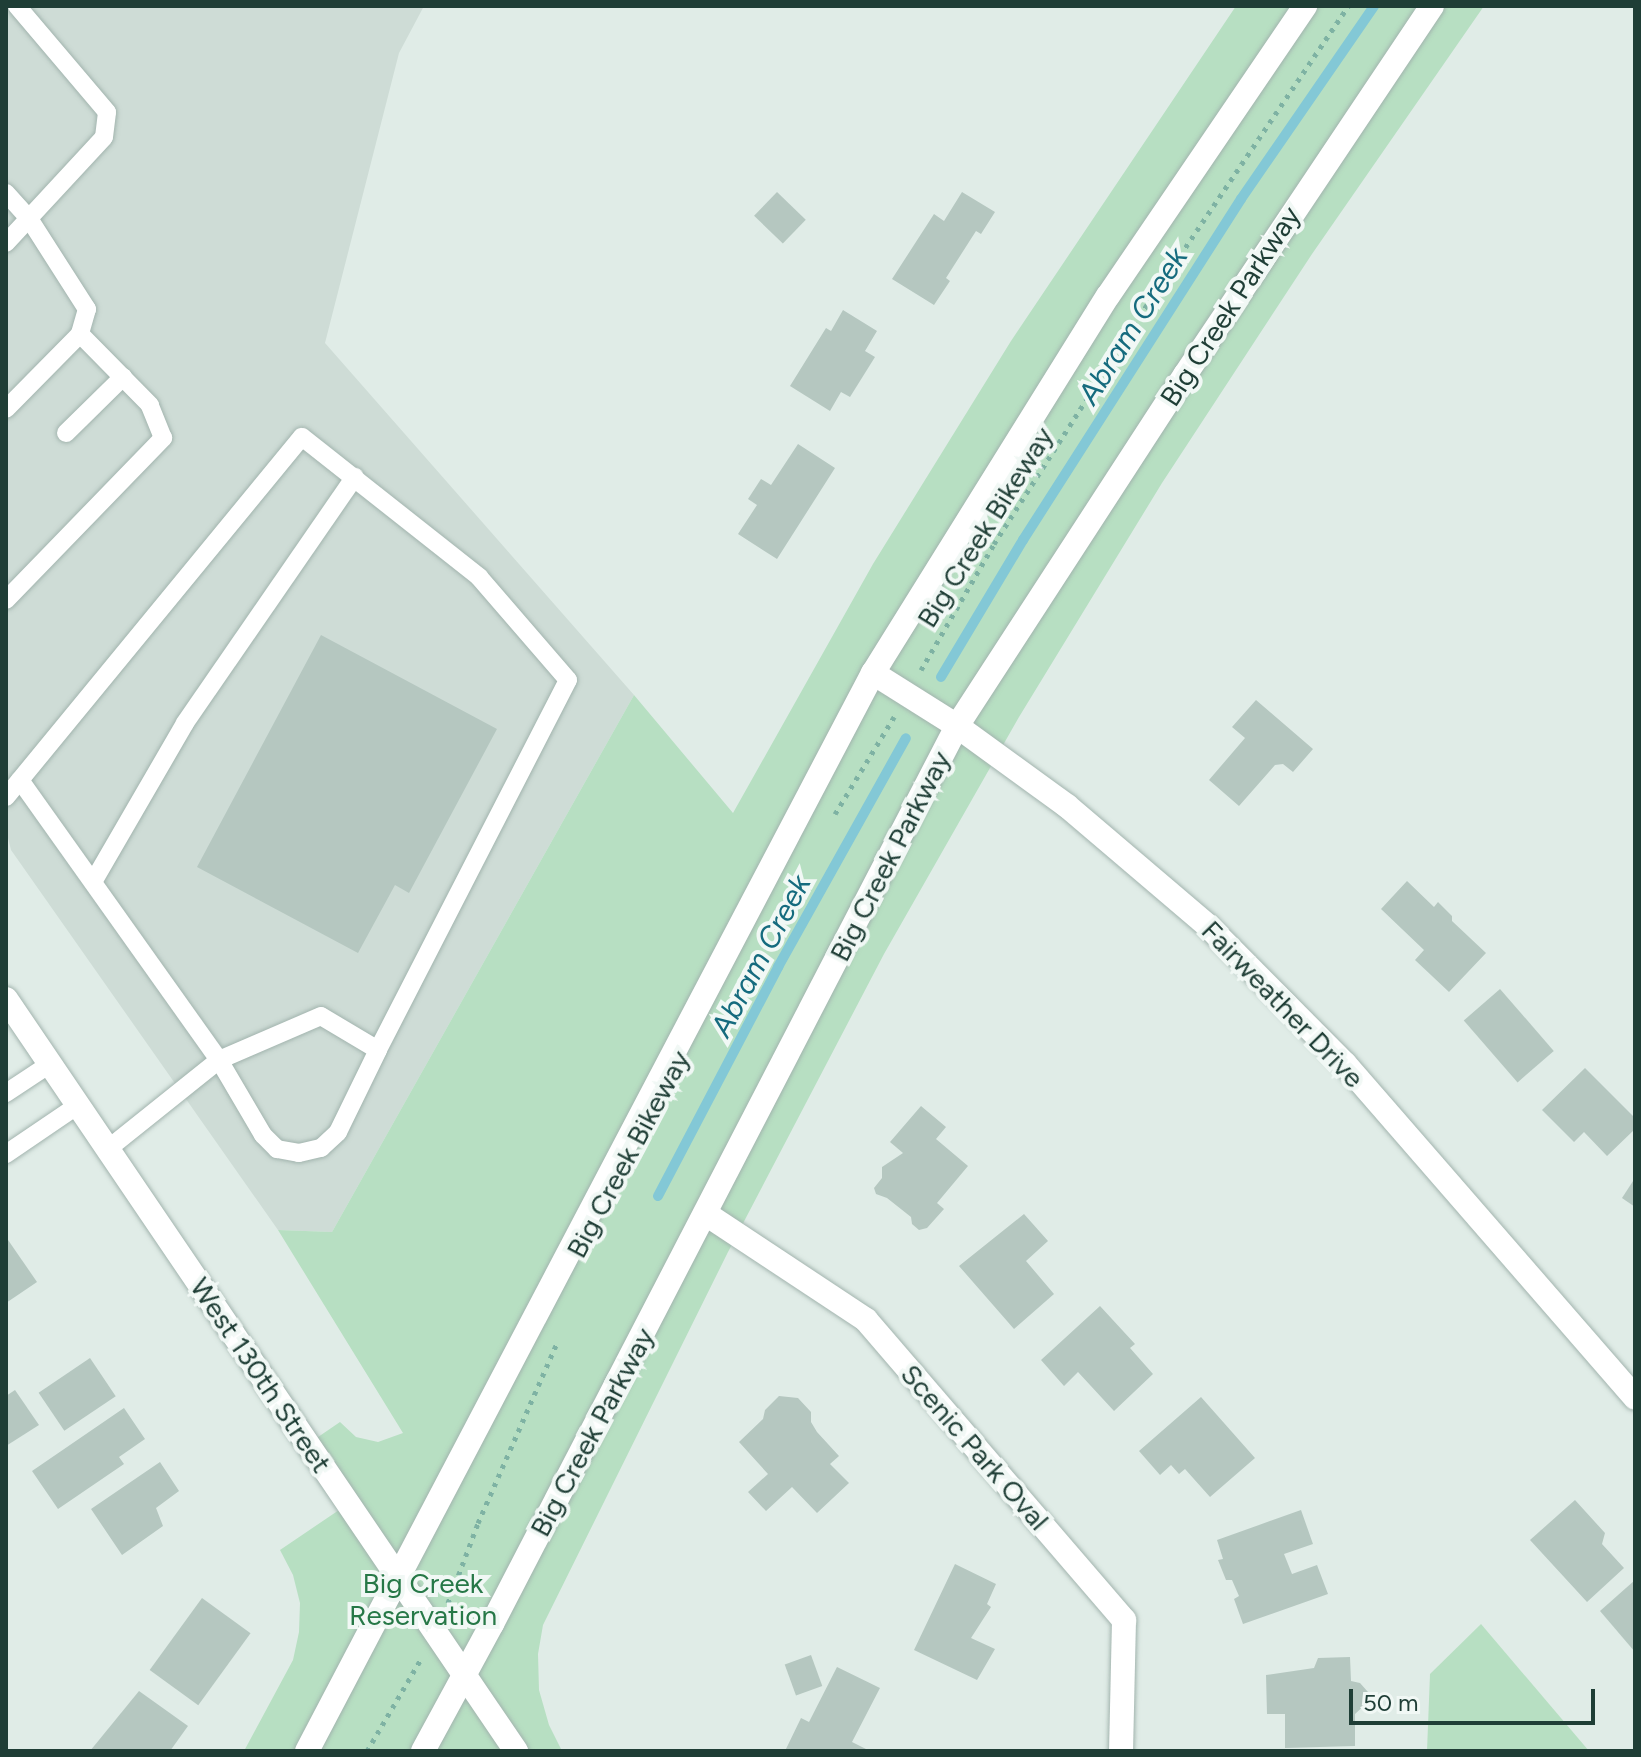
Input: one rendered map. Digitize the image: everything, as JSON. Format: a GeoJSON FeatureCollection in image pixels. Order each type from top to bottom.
{"type":"FeatureCollection","features":[{"type":"Feature","properties":{"kind":"street"},"geometry":{"type":"LineString","coordinates":[[307,1751],[873,673],[1099,309],[1305,6]]}},
{"type":"Feature","properties":{"kind":"street","name":"Big Creek Parkway"},"geometry":{"type":"LineString","coordinates":[[423,1751],[706,1214],[957,726],[1320,169],[1432,6]]}},
{"type":"Feature","properties":{"kind":"street","name":"Fairweather Drive"},"geometry":{"type":"LineString","coordinates":[[873,673],[957,726],[1067,806],[1208,926],[1345,1064],[1635,1398]]}},
{"type":"Feature","properties":{"kind":"street","name":"West 130th Street"},"geometry":{"type":"LineString","coordinates":[[6,999],[516,1751]]}},
{"type":"Feature","properties":{"kind":"street","name":"Scenic Park Oval"},"geometry":{"type":"LineString","coordinates":[[706,1214],[866,1320],[1124,1620],[1121,1751]]}},
{"type":"Feature","properties":{"kind":"lane"},"geometry":{"type":"LineString","coordinates":[[6,243],[104,137],[107,112],[17,6]]}},
{"type":"Feature","properties":{"kind":"lane"},"geometry":{"type":"LineString","coordinates":[[6,193],[30,220],[87,309],[80,334],[6,409]]}},
{"type":"Feature","properties":{"kind":"lane"},"geometry":{"type":"LineString","coordinates":[[6,600],[163,438],[150,405],[80,334]]}},
{"type":"Feature","properties":{"kind":"lane"},"geometry":{"type":"LineString","coordinates":[[66,433],[123,377]]}},
{"type":"Feature","properties":{"kind":"lane"},"geometry":{"type":"LineString","coordinates":[[6,797],[302,437],[479,577],[568,680],[338,1132],[321,1148],[299,1153],[277,1149],[263,1135],[219,1060],[20,780]]}},
{"type":"Feature","properties":{"kind":"lane"},"geometry":{"type":"LineString","coordinates":[[93,882],[185,723],[355,477]]}},
{"type":"Feature","properties":{"kind":"lane"},"geometry":{"type":"LineString","coordinates":[[108,1149],[219,1060],[321,1016],[378,1050]]}},
{"type":"Feature","properties":{"kind":"lane"},"geometry":{"type":"LineString","coordinates":[[6,1093],[50,1064]]}},
{"type":"Feature","properties":{"kind":"lane"},"geometry":{"type":"LineString","coordinates":[[6,1154],[78,1105]]}},
{"type":"Feature","properties":{"kind":"path","name":"Big Creek Bikeway"},"geometry":{"type":"LineString","coordinates":[[922,669],[994,544],[1152,297],[1348,6]]}},
{"type":"Feature","properties":{"kind":"path"},"geometry":{"type":"LineString","coordinates":[[833,817],[891,721]]}},
{"type":"Feature","properties":{"kind":"path"},"geometry":{"type":"LineString","coordinates":[[458,1581],[478,1523],[557,1341]]}},
{"type":"Feature","properties":{"kind":"path"},"geometry":{"type":"LineString","coordinates":[[367,1751],[393,1702],[409,1681]]}},
{"type":"Feature","properties":{"kind":"shaded area"},"geometry":{"type":"Polygon","coordinates":[[[6,6],[424,6],[399,53],[325,343],[634,695],[332,1232],[278,1230],[11,850],[6,830],[6,6]]]}},
{"type":"Feature","properties":{"kind":"green space","name":"Big Creek Reservation"},"geometry":{"type":"Polygon","coordinates":[[[1236,6],[1484,6],[1312,254],[1162,483],[1019,717],[884,954],[728,1252],[543,1625],[538,1654],[539,1690],[549,1725],[562,1751],[244,1751],[293,1660],[299,1632],[300,1603],[293,1575],[280,1550],[342,1508],[302,1448],[340,1422],[356,1437],[378,1442],[403,1433],[278,1230],[332,1232],[634,695],[733,813],[873,564],[1011,341],[1236,6]]]}},
{"type":"Feature","properties":{"kind":"green space"},"geometry":{"type":"Polygon","coordinates":[[[1481,1624],[1589,1751],[1427,1751],[1430,1674],[1481,1624]]]}},
{"type":"Feature","properties":{"kind":"building"},"geometry":{"type":"Polygon","coordinates":[[[777,192],[806,220],[783,244],[754,216],[777,192]]]}},
{"type":"Feature","properties":{"kind":"building"},"geometry":{"type":"Polygon","coordinates":[[[962,192],[995,212],[981,234],[976,231],[946,278],[950,281],[934,305],[892,279],[934,214],[944,221],[962,192]]]}},
{"type":"Feature","properties":{"kind":"building"},"geometry":{"type":"Polygon","coordinates":[[[843,310],[877,331],[865,351],[875,357],[850,397],[841,392],[830,411],[790,386],[826,328],[831,331],[843,310]]]}},
{"type":"Feature","properties":{"kind":"building"},"geometry":{"type":"Polygon","coordinates":[[[798,444],[835,468],[777,559],[738,534],[757,505],[748,499],[761,479],[771,485],[798,444]]]}},
{"type":"Feature","properties":{"kind":"building"},"geometry":{"type":"Polygon","coordinates":[[[321,635],[497,729],[409,893],[395,885],[358,953],[197,867],[321,635]]]}},
{"type":"Feature","properties":{"kind":"building"},"geometry":{"type":"Polygon","coordinates":[[[1256,700],[1313,749],[1293,772],[1283,764],[1275,765],[1239,806],[1209,780],[1245,738],[1232,727],[1256,700]]]}},
{"type":"Feature","properties":{"kind":"building"},"geometry":{"type":"Polygon","coordinates":[[[1407,881],[1434,907],[1438,902],[1452,916],[1452,921],[1486,953],[1449,992],[1415,960],[1424,950],[1381,909],[1407,881]]]}},
{"type":"Feature","properties":{"kind":"building"},"geometry":{"type":"Polygon","coordinates":[[[1500,989],[1554,1051],[1518,1082],[1464,1020],[1500,989]]]}},
{"type":"Feature","properties":{"kind":"building"},"geometry":{"type":"Polygon","coordinates":[[[1585,1068],[1635,1118],[1635,1129],[1607,1156],[1584,1132],[1574,1142],[1542,1110],[1585,1068]]]}},
{"type":"Feature","properties":{"kind":"building"},"geometry":{"type":"Polygon","coordinates":[[[921,1106],[946,1127],[936,1139],[968,1166],[937,1203],[944,1209],[927,1228],[919,1230],[912,1224],[911,1217],[887,1198],[876,1194],[874,1188],[882,1178],[882,1167],[903,1153],[890,1142],[921,1106]]]}},
{"type":"Feature","properties":{"kind":"building"},"geometry":{"type":"Polygon","coordinates":[[[1635,1178],[1635,1207],[1622,1198],[1635,1178]]]}},
{"type":"Feature","properties":{"kind":"building"},"geometry":{"type":"Polygon","coordinates":[[[1024,1214],[1048,1241],[1026,1261],[1054,1294],[1014,1329],[959,1266],[1024,1214]]]}},
{"type":"Feature","properties":{"kind":"building"},"geometry":{"type":"Polygon","coordinates":[[[6,1237],[37,1282],[6,1303],[6,1237]]]}},
{"type":"Feature","properties":{"kind":"building"},"geometry":{"type":"Polygon","coordinates":[[[1100,1306],[1135,1344],[1130,1348],[1153,1374],[1114,1411],[1078,1372],[1064,1386],[1041,1360],[1100,1306]]]}},
{"type":"Feature","properties":{"kind":"building"},"geometry":{"type":"Polygon","coordinates":[[[90,1358],[116,1396],[64,1431],[39,1393],[90,1358]]]}},
{"type":"Feature","properties":{"kind":"building"},"geometry":{"type":"Polygon","coordinates":[[[15,1390],[39,1425],[6,1446],[6,1396],[15,1390]]]}},
{"type":"Feature","properties":{"kind":"building"},"geometry":{"type":"Polygon","coordinates":[[[779,1396],[798,1398],[811,1412],[811,1422],[817,1432],[839,1456],[830,1464],[849,1483],[817,1513],[792,1487],[766,1511],[748,1492],[768,1474],[739,1442],[763,1419],[765,1410],[779,1396]]]}},
{"type":"Feature","properties":{"kind":"building"},"geometry":{"type":"Polygon","coordinates":[[[1201,1397],[1255,1458],[1210,1497],[1185,1469],[1179,1474],[1171,1465],[1160,1475],[1139,1451],[1201,1397]]]}},
{"type":"Feature","properties":{"kind":"building"},"geometry":{"type":"Polygon","coordinates":[[[124,1408],[145,1439],[119,1457],[124,1464],[58,1509],[32,1471],[124,1408]]]}},
{"type":"Feature","properties":{"kind":"building"},"geometry":{"type":"Polygon","coordinates":[[[160,1462],[179,1491],[156,1508],[163,1526],[122,1555],[91,1509],[160,1462]]]}},
{"type":"Feature","properties":{"kind":"building"},"geometry":{"type":"Polygon","coordinates":[[[1575,1500],[1605,1533],[1602,1544],[1624,1568],[1587,1602],[1530,1540],[1575,1500]]]}},
{"type":"Feature","properties":{"kind":"building"},"geometry":{"type":"Polygon","coordinates":[[[1301,1510],[1313,1544],[1284,1554],[1292,1574],[1317,1565],[1328,1594],[1243,1624],[1234,1599],[1239,1596],[1232,1580],[1226,1580],[1218,1560],[1223,1559],[1217,1540],[1301,1510]]]}},
{"type":"Feature","properties":{"kind":"building"},"geometry":{"type":"Polygon","coordinates":[[[955,1564],[996,1584],[987,1604],[991,1607],[971,1638],[995,1649],[977,1680],[914,1650],[955,1564]]]}},
{"type":"Feature","properties":{"kind":"building"},"geometry":{"type":"Polygon","coordinates":[[[1635,1580],[1635,1652],[1600,1611],[1635,1580]]]}},
{"type":"Feature","properties":{"kind":"building"},"geometry":{"type":"Polygon","coordinates":[[[202,1598],[251,1633],[198,1705],[150,1670],[202,1598]]]}},
{"type":"Feature","properties":{"kind":"building"},"geometry":{"type":"Polygon","coordinates":[[[811,1655],[822,1686],[796,1696],[785,1665],[811,1655]]]}},
{"type":"Feature","properties":{"kind":"building"},"geometry":{"type":"Polygon","coordinates":[[[1350,1657],[1351,1681],[1360,1683],[1368,1692],[1368,1702],[1355,1714],[1355,1746],[1285,1748],[1285,1714],[1267,1714],[1266,1675],[1314,1668],[1318,1658],[1350,1657]]]}},
{"type":"Feature","properties":{"kind":"building"},"geometry":{"type":"Polygon","coordinates":[[[837,1667],[880,1688],[852,1742],[870,1751],[785,1751],[801,1718],[809,1722],[837,1667]]]}},
{"type":"Feature","properties":{"kind":"building"},"geometry":{"type":"Polygon","coordinates":[[[139,1691],[188,1726],[170,1751],[90,1751],[139,1691]]]}},
{"type":"Feature","properties":{"kind":"waterway","name":"Abram Creek"},"geometry":{"type":"LineString","coordinates":[[941,677],[1023,540],[1241,199],[1374,6]]}},
{"type":"Feature","properties":{"kind":"waterway","name":"Abram Creek"},"geometry":{"type":"LineString","coordinates":[[658,1196],[778,967],[906,738]]}}]}
